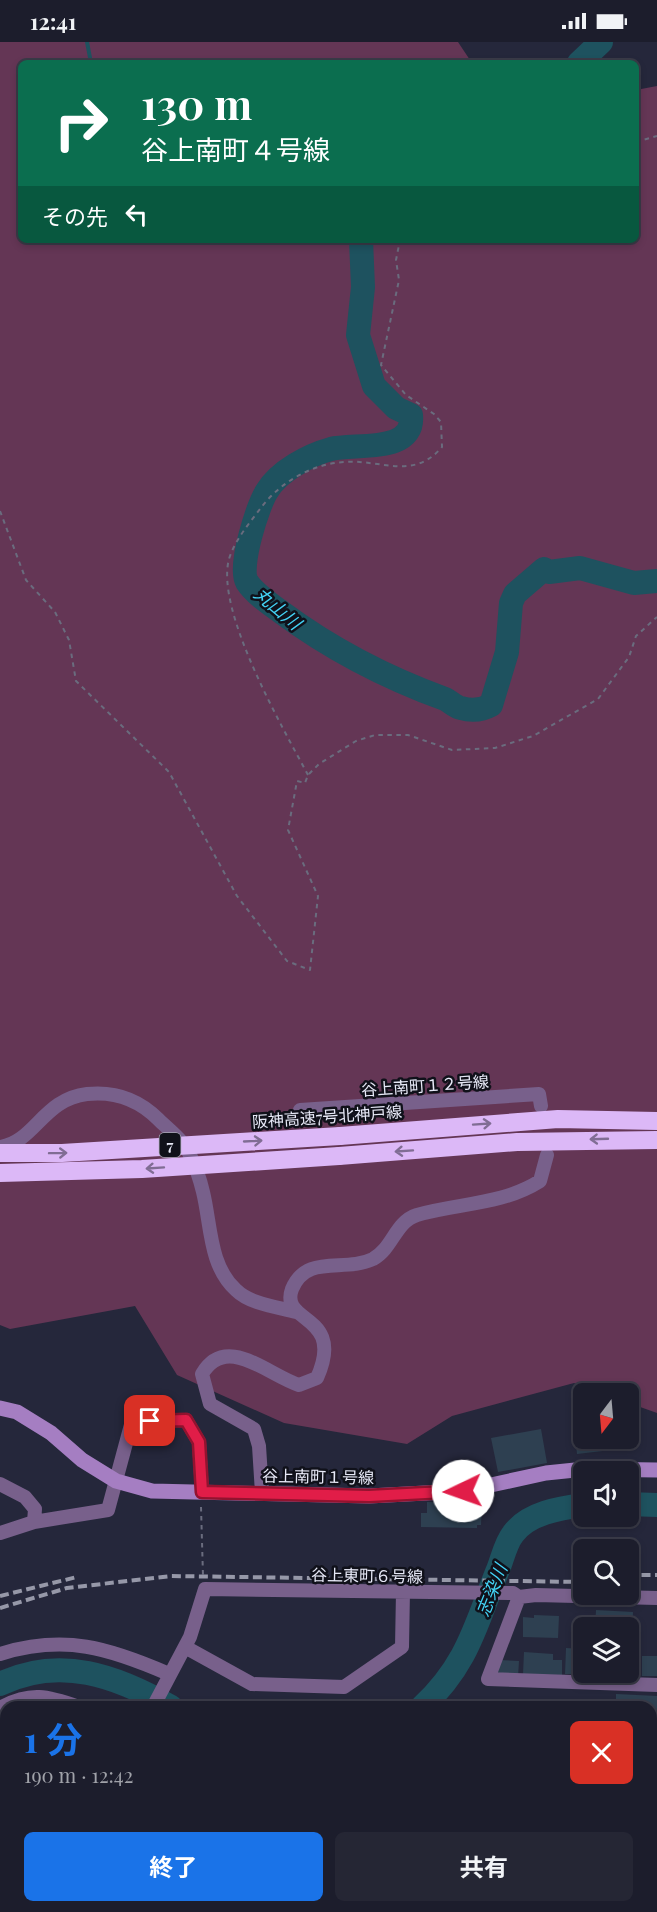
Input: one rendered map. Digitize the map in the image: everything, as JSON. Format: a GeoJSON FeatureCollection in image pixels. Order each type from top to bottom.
{"type":"FeatureCollection","features":[{"type":"Feature","properties":{"kind":"highway","name":"阪神高速7号北神戸線"},"geometry":{"type":"LineString","coordinates":[[0,1153],[62,1153],[340,1136],[558,1119],[657,1121]]}},
{"type":"Feature","properties":{"kind":"highway","name":"7"},"geometry":{"type":"LineString","coordinates":[[0,1173],[142,1169],[517,1142],[657,1140]]}},
{"type":"Feature","properties":{"kind":"street"},"geometry":{"type":"LineString","coordinates":[[0,1147],[14,1145],[50,1108],[87,1094],[111,1095],[133,1100],[152,1113],[188,1150],[203,1191],[213,1248],[227,1279],[237,1291],[250,1299],[296,1312],[308,1319],[326,1342],[326,1360],[317,1378],[299,1384],[282,1379],[261,1365],[235,1356],[218,1358],[209,1362],[202,1374],[210,1404],[254,1429],[259,1446],[262,1493]]}},
{"type":"Feature","properties":{"kind":"street","name":"谷上南町１２号線"},"geometry":{"type":"LineString","coordinates":[[300,1110],[539,1094],[541,1106]]}},
{"type":"Feature","properties":{"kind":"street"},"geometry":{"type":"LineString","coordinates":[[296,1312],[291,1303],[291,1292],[306,1269],[317,1266],[356,1264],[373,1258],[389,1245],[400,1224],[416,1215],[496,1201],[523,1192],[540,1181],[547,1155]]}},
{"type":"Feature","properties":{"kind":"street","name":"谷上南町１号線"},"geometry":{"type":"LineString","coordinates":[[0,1408],[17,1412],[51,1433],[82,1460],[116,1481],[152,1491],[202,1498],[262,1493],[369,1496],[463,1491],[546,1473],[585,1469],[657,1470]]}},
{"type":"Feature","properties":{"kind":"street"},"geometry":{"type":"LineString","coordinates":[[0,1533],[34,1522],[108,1510],[132,1421],[186,1420],[199,1442],[202,1498]]}},
{"type":"Feature","properties":{"kind":"street"},"geometry":{"type":"LineString","coordinates":[[0,1484],[25,1497],[35,1509],[34,1522]]}},
{"type":"Feature","properties":{"kind":"street"},"geometry":{"type":"LineString","coordinates":[[156,1701],[185,1647],[205,1589]]}},
{"type":"Feature","properties":{"kind":"street","name":"谷上東町６号線"},"geometry":{"type":"LineString","coordinates":[[205,1589],[513,1593],[519,1597],[536,1595],[657,1598]]}},
{"type":"Feature","properties":{"kind":"street"},"geometry":{"type":"LineString","coordinates":[[185,1647],[252,1684],[344,1688],[402,1647],[403,1591]]}},
{"type":"Feature","properties":{"kind":"street"},"geometry":{"type":"LineString","coordinates":[[519,1597],[488,1679],[657,1685]]}},
{"type":"Feature","properties":{"kind":"street"},"geometry":{"type":"LineString","coordinates":[[0,1654],[38,1646],[83,1644],[123,1654],[167,1677]]}},
{"type":"Feature","properties":{"kind":"street"},"geometry":{"type":"LineString","coordinates":[[12,1701],[38,1695],[58,1701]]}},
{"type":"Feature","properties":{"kind":"path"},"geometry":{"type":"LineString","coordinates":[[639,141],[657,136]]}},
{"type":"Feature","properties":{"kind":"path"},"geometry":{"type":"LineString","coordinates":[[308,775],[253,668],[230,600],[229,561],[236,542],[273,491],[313,468],[346,461],[415,466],[442,447],[441,422],[434,414],[406,395],[381,365],[399,280],[396,260],[399,243]]}},
{"type":"Feature","properties":{"kind":"path"},"geometry":{"type":"LineString","coordinates":[[0,511],[26,580],[56,612],[69,640],[76,681],[170,772],[237,896],[287,961],[310,970],[318,896],[288,830],[297,781],[306,783],[308,775],[318,764],[356,741],[375,735],[408,735],[452,750],[495,748],[533,736],[598,699],[630,657],[636,636],[657,618]]}},
{"type":"Feature","properties":{"kind":"path"},"geometry":{"type":"LineString","coordinates":[[202,1498],[205,1589]]}},
{"type":"Feature","properties":{"kind":"shaded area"},"geometry":{"type":"Polygon","coordinates":[[[0,42],[458,42],[470,60],[18,60],[18,243],[639,243],[639,89],[657,86],[657,1413],[639,1407],[639,1383],[573,1383],[452,1416],[407,1444],[284,1423],[177,1375],[135,1306],[10,1329],[0,1325],[0,42]]]}},
{"type":"Feature","properties":{"kind":"building"},"geometry":{"type":"Polygon","coordinates":[[[541,1429],[547,1463],[498,1472],[491,1438],[541,1429]]]}},
{"type":"Feature","properties":{"kind":"building"},"geometry":{"type":"Polygon","coordinates":[[[577,1449],[620,1449],[577,1454],[577,1449]]]}},
{"type":"Feature","properties":{"kind":"building"},"geometry":{"type":"Polygon","coordinates":[[[427,1502],[482,1503],[481,1525],[477,1525],[477,1528],[421,1527],[421,1513],[427,1513],[427,1502]]]}},
{"type":"Feature","properties":{"kind":"building"},"geometry":{"type":"Polygon","coordinates":[[[596,1610],[633,1612],[633,1617],[596,1617],[596,1610]]]}},
{"type":"Feature","properties":{"kind":"building"},"geometry":{"type":"Polygon","coordinates":[[[534,1615],[559,1616],[558,1638],[523,1637],[523,1617],[534,1618],[534,1615]]]}},
{"type":"Feature","properties":{"kind":"building"},"geometry":{"type":"Polygon","coordinates":[[[566,1648],[573,1648],[573,1674],[565,1674],[566,1648]]]}},
{"type":"Feature","properties":{"kind":"building"},"geometry":{"type":"Polygon","coordinates":[[[524,1652],[553,1654],[553,1660],[562,1660],[562,1675],[523,1674],[524,1652]]]}},
{"type":"Feature","properties":{"kind":"building"},"geometry":{"type":"Polygon","coordinates":[[[642,1656],[657,1656],[657,1676],[642,1676],[642,1656]]]}},
{"type":"Feature","properties":{"kind":"building"},"geometry":{"type":"Polygon","coordinates":[[[498,1660],[519,1661],[518,1677],[498,1676],[498,1660]]]}},
{"type":"Feature","properties":{"kind":"building"},"geometry":{"type":"Polygon","coordinates":[[[616,1694],[657,1696],[657,1701],[616,1701],[616,1694]]]}},
{"type":"Feature","properties":{"kind":"waterway"},"geometry":{"type":"LineString","coordinates":[[87,42],[90,60]]}},
{"type":"Feature","properties":{"kind":"waterway","name":"丸山川"},"geometry":{"type":"LineString","coordinates":[[582,60],[601,42]]}},
{"type":"Feature","properties":{"kind":"waterway","name":"丸山川"},"geometry":{"type":"LineString","coordinates":[[361,243],[363,287],[358,335],[374,386],[396,408],[411,415],[410,427],[404,436],[394,441],[368,446],[342,447],[322,452],[295,465],[279,477],[263,498],[250,536],[245,563],[245,574],[250,586],[300,626],[340,650],[402,682],[445,699],[457,707],[473,710],[491,705],[507,652],[511,603],[515,594],[544,569],[549,572],[580,568],[634,583],[657,581]]}},
{"type":"Feature","properties":{"kind":"waterway","name":"志染川"},"geometry":{"type":"LineString","coordinates":[[639,1504],[657,1505]]}},
{"type":"Feature","properties":{"kind":"waterway","name":"志染川"},"geometry":{"type":"LineString","coordinates":[[428,1701],[450,1676],[460,1660],[510,1538],[519,1527],[536,1516],[573,1507]]}},
{"type":"Feature","properties":{"kind":"waterway","name":"志染川"},"geometry":{"type":"LineString","coordinates":[[0,1684],[22,1675],[66,1670],[109,1678],[160,1701]]}},
{"type":"Feature","properties":{"kind":"railway"},"geometry":{"type":"LineString","coordinates":[[639,1575],[657,1575]]}},
{"type":"Feature","properties":{"kind":"railway"},"geometry":{"type":"LineString","coordinates":[[0,1608],[67,1588],[171,1576],[573,1582]]}},
{"type":"Feature","properties":{"kind":"railway"},"geometry":{"type":"LineString","coordinates":[[0,1596],[77,1577]]}},
{"type":"Feature","properties":{"kind":"route"},"geometry":{"type":"LineString","coordinates":[[150,1421],[186,1420],[199,1442],[202,1492],[369,1496],[463,1491]]}}]}
